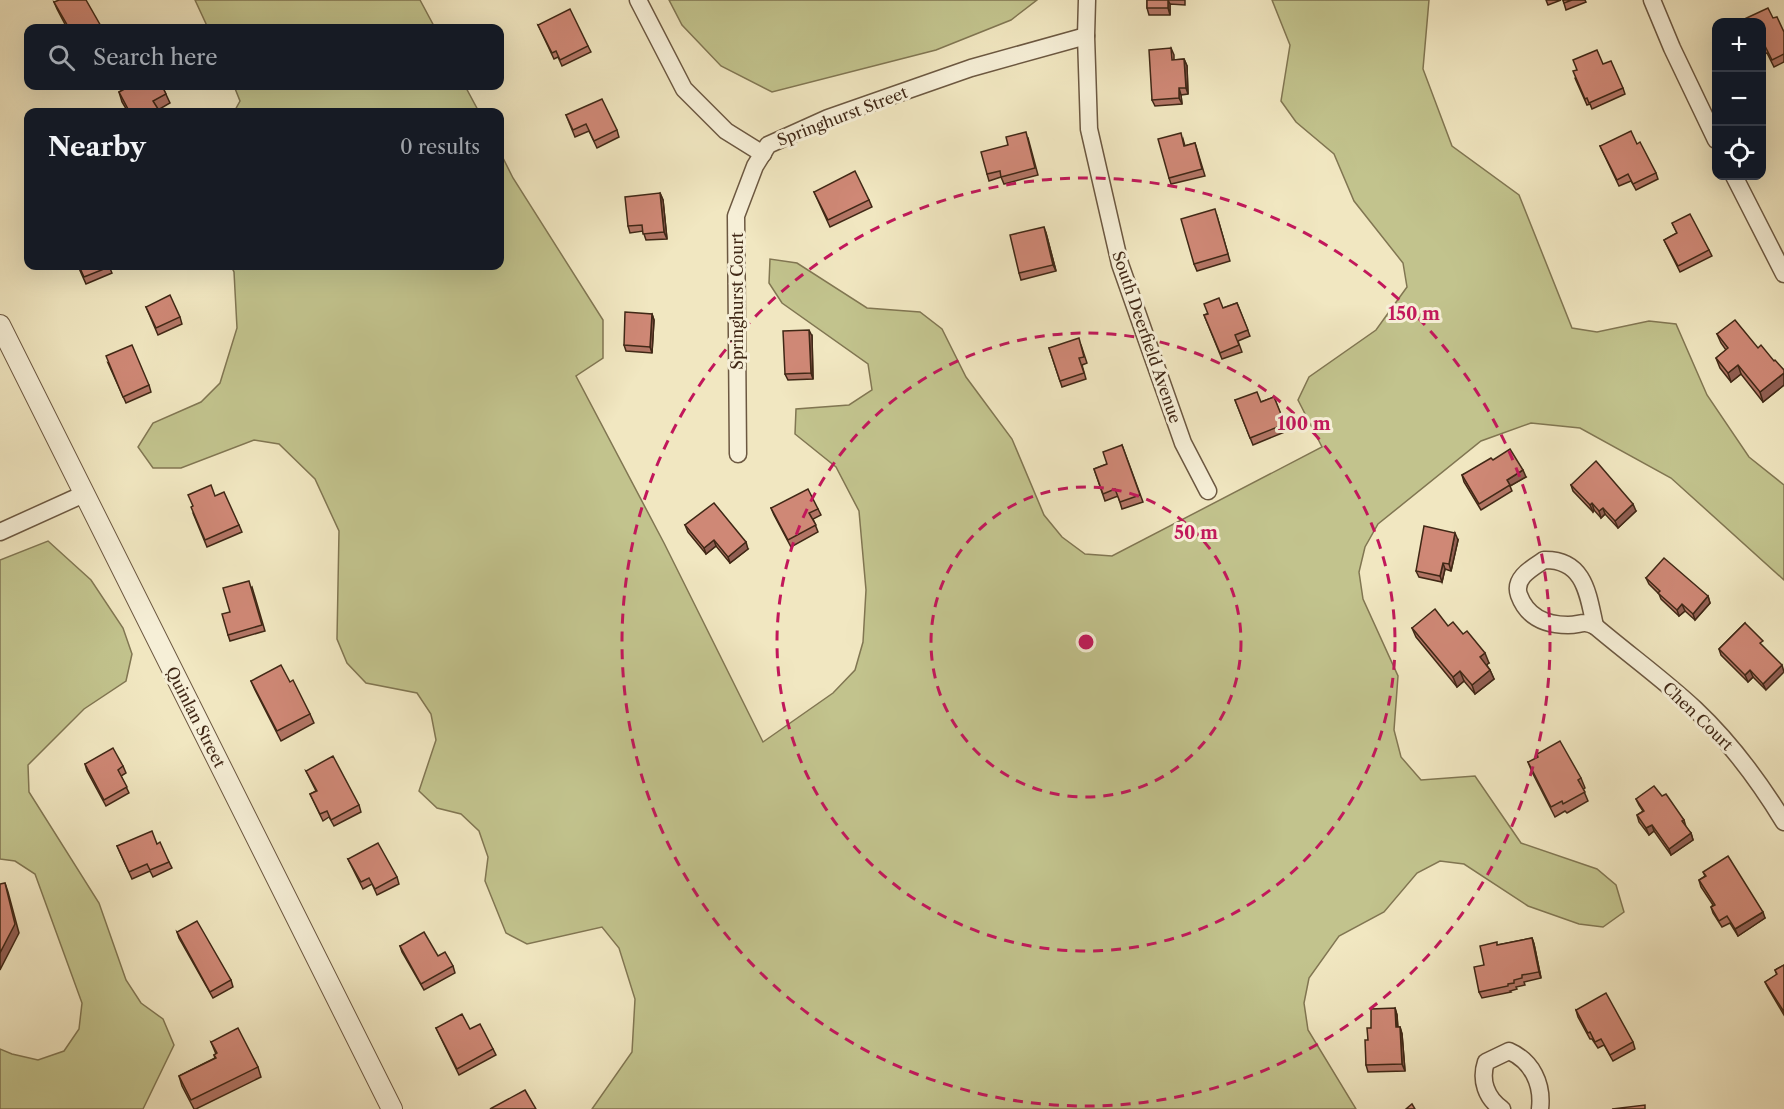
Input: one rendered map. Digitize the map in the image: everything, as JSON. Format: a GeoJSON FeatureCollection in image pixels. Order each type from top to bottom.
{"type":"FeatureCollection","features":[{"type":"Feature","properties":{"kind":"street","name":"Springhurst Street"},"geometry":{"type":"LineString","coordinates":[[638,0],[684,89],[726,131],[763,154],[768,145],[828,118],[971,68],[1086,36]]}},
{"type":"Feature","properties":{"kind":"street","name":"South Deerfield Avenue"},"geometry":{"type":"LineString","coordinates":[[1087,0],[1089,129],[1120,264],[1183,443],[1208,490]]}},
{"type":"Feature","properties":{"kind":"street"},"geometry":{"type":"LineString","coordinates":[[1652,0],[1712,132]]}},
{"type":"Feature","properties":{"kind":"street","name":"Springhurst Court"},"geometry":{"type":"LineString","coordinates":[[738,454],[736,216],[755,166],[763,154]]}},
{"type":"Feature","properties":{"kind":"street"},"geometry":{"type":"LineString","coordinates":[[1736,180],[1784,274]]}},
{"type":"Feature","properties":{"kind":"street","name":"Quinlan Street"},"geometry":{"type":"LineString","coordinates":[[0,325],[392,1109]]}},
{"type":"Feature","properties":{"kind":"street"},"geometry":{"type":"LineString","coordinates":[[0,532],[84,494]]}},
{"type":"Feature","properties":{"kind":"street"},"geometry":{"type":"LineString","coordinates":[[1544,560],[1555,560],[1573,567],[1587,586],[1595,626],[1584,621],[1569,625],[1550,623],[1533,616],[1523,608],[1517,590],[1521,578],[1544,560]]}},
{"type":"Feature","properties":{"kind":"street","name":"Chen Court"},"geometry":{"type":"LineString","coordinates":[[1595,626],[1695,709],[1738,755],[1784,822]]}},
{"type":"Feature","properties":{"kind":"street"},"geometry":{"type":"LineString","coordinates":[[1502,1109],[1494,1104],[1487,1092],[1482,1075],[1486,1062],[1509,1051],[1521,1056],[1530,1066],[1541,1100],[1540,1109]]}},
{"type":"Feature","properties":{"kind":"green space"},"geometry":{"type":"Polygon","coordinates":[[[195,0],[420,0],[433,24],[206,24],[195,0]]]}},
{"type":"Feature","properties":{"kind":"green space"},"geometry":{"type":"Polygon","coordinates":[[[669,0],[1037,0],[1011,20],[936,50],[772,92],[721,66],[682,25],[669,0]]]}},
{"type":"Feature","properties":{"kind":"green space"},"geometry":{"type":"Polygon","coordinates":[[[1272,0],[1429,0],[1423,69],[1452,146],[1519,195],[1572,328],[1597,332],[1649,321],[1676,324],[1707,395],[1749,457],[1784,485],[1784,580],[1671,478],[1580,428],[1531,423],[1481,441],[1378,524],[1365,547],[1359,572],[1363,599],[1398,676],[1394,730],[1401,757],[1421,780],[1475,776],[1521,843],[1597,869],[1616,885],[1624,912],[1603,927],[1579,924],[1528,906],[1464,864],[1440,861],[1417,873],[1384,912],[1339,936],[1309,978],[1304,1003],[1308,1030],[1356,1109],[592,1109],[632,1052],[635,999],[619,948],[602,927],[527,944],[506,933],[485,881],[488,857],[479,831],[461,814],[437,808],[419,791],[436,740],[431,714],[417,693],[366,683],[347,663],[337,639],[339,531],[315,479],[279,444],[254,440],[181,468],[153,468],[138,447],[153,423],[201,402],[220,383],[237,328],[233,270],[504,270],[504,160],[513,178],[603,320],[603,358],[576,376],[664,543],[763,742],[833,693],[855,670],[863,642],[866,590],[859,511],[836,467],[795,434],[796,409],[849,405],[872,390],[868,364],[782,303],[769,283],[770,259],[797,263],[867,308],[920,312],[942,329],[966,377],[1012,439],[1044,515],[1062,537],[1085,554],[1112,556],[1322,447],[1298,400],[1309,377],[1376,330],[1407,287],[1403,263],[1354,201],[1334,154],[1296,122],[1281,101],[1290,45],[1272,0]]]}},
{"type":"Feature","properties":{"kind":"green space"},"geometry":{"type":"Polygon","coordinates":[[[236,90],[467,90],[477,108],[236,108],[240,101],[236,90]]]}},
{"type":"Feature","properties":{"kind":"green space"},"geometry":{"type":"Polygon","coordinates":[[[48,541],[91,580],[123,628],[132,654],[126,681],[84,709],[28,765],[29,792],[99,903],[126,980],[141,1003],[163,1019],[174,1045],[143,1109],[0,1109],[0,1049],[38,1060],[64,1051],[79,1029],[82,1003],[35,874],[15,861],[0,859],[0,560],[48,541]]]}},
{"type":"Feature","properties":{"kind":"building"},"geometry":{"type":"Polygon","coordinates":[[[86,0],[100,24],[67,24],[54,2],[86,0]]]}},
{"type":"Feature","properties":{"kind":"building"},"geometry":{"type":"Polygon","coordinates":[[[1147,0],[1168,0],[1168,8],[1147,8],[1147,0]]]}},
{"type":"Feature","properties":{"kind":"building"},"geometry":{"type":"Polygon","coordinates":[[[1768,8],[1773,18],[1777,17],[1784,32],[1784,54],[1772,60],[1766,48],[1766,18],[1747,18],[1768,8]]]}},
{"type":"Feature","properties":{"kind":"building"},"geometry":{"type":"Polygon","coordinates":[[[570,9],[588,46],[560,60],[556,51],[552,53],[538,25],[570,9]]]}},
{"type":"Feature","properties":{"kind":"building"},"geometry":{"type":"Polygon","coordinates":[[[1171,48],[1172,60],[1184,59],[1186,88],[1179,88],[1179,98],[1152,100],[1149,50],[1171,48]]]}},
{"type":"Feature","properties":{"kind":"building"},"geometry":{"type":"Polygon","coordinates":[[[1597,50],[1603,64],[1611,61],[1623,88],[1589,103],[1573,71],[1577,70],[1573,60],[1597,50]]]}},
{"type":"Feature","properties":{"kind":"building"},"geometry":{"type":"Polygon","coordinates":[[[123,90],[164,90],[166,94],[153,101],[157,108],[127,108],[119,92],[123,90]]]}},
{"type":"Feature","properties":{"kind":"building"},"geometry":{"type":"Polygon","coordinates":[[[602,99],[617,130],[594,141],[586,124],[573,130],[566,115],[602,99]]]}},
{"type":"Feature","properties":{"kind":"building"},"geometry":{"type":"Polygon","coordinates":[[[1631,131],[1637,144],[1640,142],[1656,173],[1633,184],[1628,174],[1617,180],[1600,146],[1631,131]]]}},
{"type":"Feature","properties":{"kind":"building"},"geometry":{"type":"Polygon","coordinates":[[[1026,132],[1035,168],[1001,177],[1000,171],[987,174],[981,152],[1008,145],[1006,137],[1026,132]]]}},
{"type":"Feature","properties":{"kind":"building"},"geometry":{"type":"Polygon","coordinates":[[[1181,133],[1184,146],[1195,143],[1202,169],[1169,178],[1158,139],[1181,133]]]}},
{"type":"Feature","properties":{"kind":"building"},"geometry":{"type":"Polygon","coordinates":[[[855,171],[869,200],[828,220],[814,192],[855,171]]]}},
{"type":"Feature","properties":{"kind":"building"},"geometry":{"type":"Polygon","coordinates":[[[660,193],[664,232],[643,234],[642,225],[628,226],[625,197],[660,193]]]}},
{"type":"Feature","properties":{"kind":"building"},"geometry":{"type":"Polygon","coordinates":[[[1215,209],[1228,254],[1194,264],[1181,219],[1215,209]]]}},
{"type":"Feature","properties":{"kind":"building"},"geometry":{"type":"Polygon","coordinates":[[[1690,214],[1709,250],[1678,266],[1664,240],[1677,233],[1672,223],[1690,214]]]}},
{"type":"Feature","properties":{"kind":"building"},"geometry":{"type":"Polygon","coordinates":[[[1044,227],[1053,265],[1019,273],[1010,235],[1044,227]]]}},
{"type":"Feature","properties":{"kind":"building"},"geometry":{"type":"Polygon","coordinates":[[[81,270],[102,270],[84,277],[81,270]]]}},
{"type":"Feature","properties":{"kind":"building"},"geometry":{"type":"Polygon","coordinates":[[[170,295],[180,317],[156,328],[146,307],[170,295]]]}},
{"type":"Feature","properties":{"kind":"building"},"geometry":{"type":"Polygon","coordinates":[[[1219,298],[1223,308],[1237,303],[1248,330],[1235,335],[1239,345],[1220,353],[1204,315],[1208,314],[1204,304],[1219,298]]]}},
{"type":"Feature","properties":{"kind":"building"},"geometry":{"type":"Polygon","coordinates":[[[625,312],[652,314],[650,347],[624,345],[625,312]]]}},
{"type":"Feature","properties":{"kind":"building"},"geometry":{"type":"Polygon","coordinates":[[[1735,320],[1758,348],[1761,345],[1784,370],[1784,373],[1760,392],[1738,365],[1728,373],[1716,358],[1728,348],[1717,334],[1735,320]]]}},
{"type":"Feature","properties":{"kind":"building"},"geometry":{"type":"Polygon","coordinates":[[[809,330],[811,373],[785,374],[783,331],[809,330]]]}},
{"type":"Feature","properties":{"kind":"building"},"geometry":{"type":"Polygon","coordinates":[[[1079,338],[1084,357],[1079,358],[1084,373],[1060,381],[1049,348],[1079,338]]]}},
{"type":"Feature","properties":{"kind":"building"},"geometry":{"type":"Polygon","coordinates":[[[132,345],[149,385],[123,397],[106,356],[132,345]]]}},
{"type":"Feature","properties":{"kind":"building"},"geometry":{"type":"Polygon","coordinates":[[[1257,392],[1261,402],[1274,397],[1285,424],[1250,438],[1235,400],[1257,392]]]}},
{"type":"Feature","properties":{"kind":"building"},"geometry":{"type":"Polygon","coordinates":[[[1122,445],[1140,495],[1120,502],[1115,489],[1103,494],[1094,469],[1107,464],[1103,452],[1122,445]]]}},
{"type":"Feature","properties":{"kind":"building"},"geometry":{"type":"Polygon","coordinates":[[[1510,449],[1523,470],[1507,480],[1510,485],[1479,504],[1462,475],[1510,449]]]}},
{"type":"Feature","properties":{"kind":"building"},"geometry":{"type":"Polygon","coordinates":[[[1596,461],[1633,504],[1615,521],[1603,508],[1599,511],[1592,503],[1590,505],[1571,485],[1596,461]]]}},
{"type":"Feature","properties":{"kind":"building"},"geometry":{"type":"Polygon","coordinates":[[[211,485],[215,496],[224,492],[239,525],[205,540],[188,495],[211,485]]]}},
{"type":"Feature","properties":{"kind":"building"},"geometry":{"type":"Polygon","coordinates":[[[808,489],[818,509],[809,513],[816,525],[788,540],[771,508],[808,489]]]}},
{"type":"Feature","properties":{"kind":"building"},"geometry":{"type":"Polygon","coordinates":[[[714,503],[746,542],[728,557],[714,540],[704,548],[685,525],[714,503]]]}},
{"type":"Feature","properties":{"kind":"building"},"geometry":{"type":"Polygon","coordinates":[[[1424,526],[1455,533],[1449,564],[1443,563],[1440,576],[1416,571],[1424,526]]]}},
{"type":"Feature","properties":{"kind":"building"},"geometry":{"type":"Polygon","coordinates":[[[1664,558],[1708,596],[1693,614],[1682,604],[1677,610],[1658,593],[1660,591],[1646,578],[1664,558]]]}},
{"type":"Feature","properties":{"kind":"building"},"geometry":{"type":"Polygon","coordinates":[[[249,581],[262,625],[228,635],[222,614],[230,612],[223,588],[249,581]]]}},
{"type":"Feature","properties":{"kind":"building"},"geometry":{"type":"Polygon","coordinates":[[[1435,609],[1448,626],[1453,622],[1463,634],[1467,631],[1485,653],[1480,657],[1490,670],[1472,685],[1460,671],[1453,677],[1412,628],[1435,609]]]}},
{"type":"Feature","properties":{"kind":"building"},"geometry":{"type":"Polygon","coordinates":[[[1745,623],[1763,641],[1760,643],[1782,665],[1763,684],[1750,670],[1745,675],[1719,649],[1745,623]]]}},
{"type":"Feature","properties":{"kind":"building"},"geometry":{"type":"Polygon","coordinates":[[[281,665],[290,682],[293,680],[310,714],[277,731],[251,681],[281,665]]]}},
{"type":"Feature","properties":{"kind":"building"},"geometry":{"type":"Polygon","coordinates":[[[1560,741],[1581,778],[1578,780],[1585,792],[1563,804],[1562,801],[1551,807],[1528,762],[1560,741]]]}},
{"type":"Feature","properties":{"kind":"building"},"geometry":{"type":"Polygon","coordinates":[[[113,748],[123,766],[118,770],[127,787],[104,800],[85,764],[113,748]]]}},
{"type":"Feature","properties":{"kind":"building"},"geometry":{"type":"Polygon","coordinates":[[[333,756],[359,805],[331,820],[327,811],[320,814],[310,794],[317,791],[306,771],[333,756]]]}},
{"type":"Feature","properties":{"kind":"building"},"geometry":{"type":"Polygon","coordinates":[[[1654,786],[1662,796],[1666,794],[1691,833],[1669,849],[1652,825],[1646,828],[1637,815],[1644,811],[1636,799],[1654,786]]]}},
{"type":"Feature","properties":{"kind":"building"},"geometry":{"type":"Polygon","coordinates":[[[152,831],[157,844],[160,842],[169,862],[150,870],[147,864],[129,872],[117,846],[152,831]]]}},
{"type":"Feature","properties":{"kind":"building"},"geometry":{"type":"Polygon","coordinates":[[[378,843],[397,877],[375,889],[369,878],[361,882],[348,859],[378,843]]]}},
{"type":"Feature","properties":{"kind":"building"},"geometry":{"type":"Polygon","coordinates":[[[1728,856],[1763,912],[1735,929],[1727,916],[1719,921],[1711,907],[1715,905],[1699,880],[1706,876],[1703,872],[1728,856]]]}},
{"type":"Feature","properties":{"kind":"building"},"geometry":{"type":"Polygon","coordinates":[[[5,883],[15,924],[0,953],[0,884],[5,883]]]}},
{"type":"Feature","properties":{"kind":"building"},"geometry":{"type":"Polygon","coordinates":[[[197,921],[231,980],[210,992],[177,932],[197,921]]]}},
{"type":"Feature","properties":{"kind":"building"},"geometry":{"type":"Polygon","coordinates":[[[424,932],[438,956],[445,952],[453,966],[421,984],[400,946],[424,932]]]}},
{"type":"Feature","properties":{"kind":"building"},"geometry":{"type":"Polygon","coordinates":[[[1532,938],[1539,972],[1522,975],[1522,978],[1514,980],[1514,983],[1508,986],[1479,992],[1474,967],[1484,965],[1480,946],[1532,938]]]}},
{"type":"Feature","properties":{"kind":"building"},"geometry":{"type":"Polygon","coordinates":[[[1784,965],[1784,1012],[1765,982],[1777,974],[1775,970],[1784,965]]]}},
{"type":"Feature","properties":{"kind":"building"},"geometry":{"type":"Polygon","coordinates":[[[1606,993],[1633,1042],[1610,1055],[1601,1039],[1595,1042],[1590,1032],[1588,1033],[1576,1010],[1606,993]]]}},
{"type":"Feature","properties":{"kind":"building"},"geometry":{"type":"Polygon","coordinates":[[[1395,1008],[1396,1027],[1400,1027],[1402,1064],[1366,1065],[1365,1040],[1368,1040],[1367,1028],[1371,1028],[1371,1009],[1395,1008]]]}},
{"type":"Feature","properties":{"kind":"building"},"geometry":{"type":"Polygon","coordinates":[[[462,1014],[470,1029],[480,1024],[493,1049],[457,1069],[436,1028],[462,1014]]]}},
{"type":"Feature","properties":{"kind":"building"},"geometry":{"type":"Polygon","coordinates":[[[238,1028],[258,1067],[191,1100],[179,1076],[216,1058],[214,1055],[217,1053],[211,1042],[238,1028]]]}},
{"type":"Feature","properties":{"kind":"building"},"geometry":{"type":"Polygon","coordinates":[[[525,1090],[536,1109],[490,1109],[525,1090]]]}},
{"type":"Feature","properties":{"kind":"building"},"geometry":{"type":"Polygon","coordinates":[[[1645,1105],[1645,1109],[1612,1109],[1645,1105]]]}}]}
